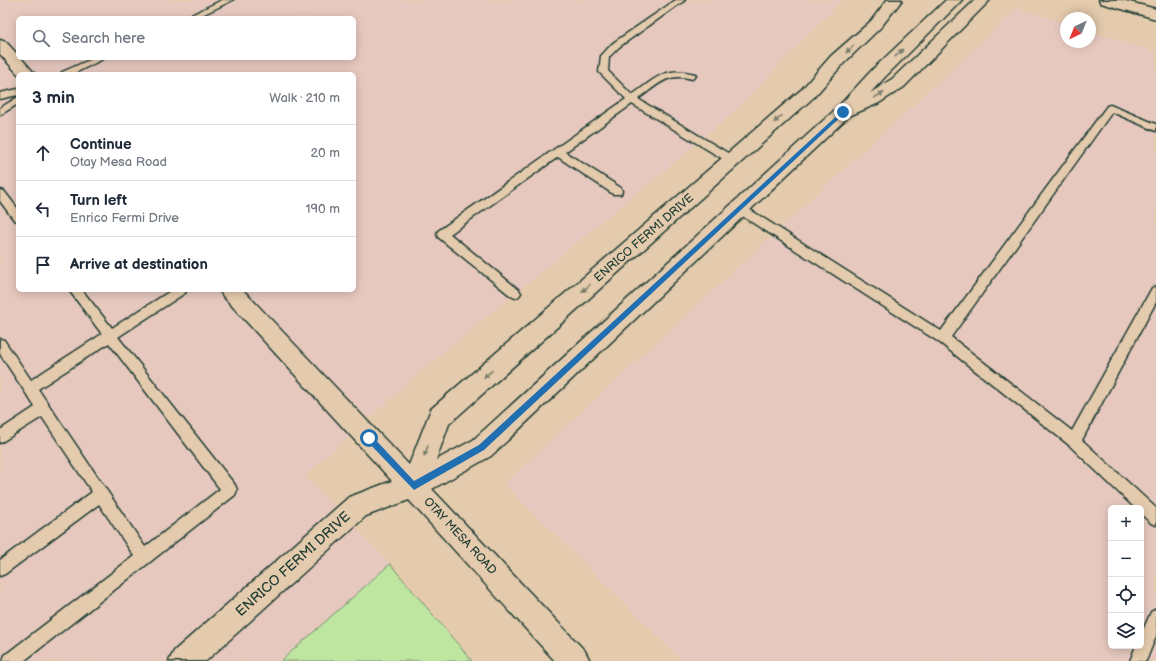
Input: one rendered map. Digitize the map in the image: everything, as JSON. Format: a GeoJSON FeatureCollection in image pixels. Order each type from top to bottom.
{"type":"FeatureCollection","features":[{"type":"Feature","properties":{"kind":"main road","name":"ENRICO FERMI DRIVE"},"geometry":{"type":"LineString","coordinates":[[414,486],[439,417],[808,93],[837,60],[876,24],[895,0]]}},
{"type":"Feature","properties":{"kind":"main road","name":"ENRICO FERMI DRIVE"},"geometry":{"type":"LineString","coordinates":[[184,661],[358,506],[414,486],[482,448],[843,112],[878,74],[955,0]]}},
{"type":"Feature","properties":{"kind":"main road"},"geometry":{"type":"LineString","coordinates":[[843,112],[873,99],[898,83],[983,0]]}},
{"type":"Feature","properties":{"kind":"main road"},"geometry":{"type":"LineString","coordinates":[[1106,0],[1156,14]]}},
{"type":"Feature","properties":{"kind":"main road"},"geometry":{"type":"LineString","coordinates":[[0,45],[25,72]]}},
{"type":"Feature","properties":{"kind":"main road","name":"OTAY MESA ROAD"},"geometry":{"type":"LineString","coordinates":[[232,292],[414,486],[575,661]]}},
{"type":"Feature","properties":{"kind":"lane"},"geometry":{"type":"LineString","coordinates":[[193,16],[229,0]]}},
{"type":"Feature","properties":{"kind":"lane"},"geometry":{"type":"LineString","coordinates":[[681,0],[616,45],[605,56],[603,72],[631,99],[732,160]]}},
{"type":"Feature","properties":{"kind":"lane"},"geometry":{"type":"LineString","coordinates":[[70,72],[97,60]]}},
{"type":"Feature","properties":{"kind":"lane"},"geometry":{"type":"LineString","coordinates":[[514,293],[442,234],[666,75],[681,73],[692,76]]}},
{"type":"Feature","properties":{"kind":"lane"},"geometry":{"type":"LineString","coordinates":[[0,96],[16,92]]}},
{"type":"Feature","properties":{"kind":"lane"},"geometry":{"type":"LineString","coordinates":[[0,112],[16,101]]}},
{"type":"Feature","properties":{"kind":"lane"},"geometry":{"type":"LineString","coordinates":[[944,338],[1110,108],[1156,128]]}},
{"type":"Feature","properties":{"kind":"lane"},"geometry":{"type":"LineString","coordinates":[[558,152],[617,191]]}},
{"type":"Feature","properties":{"kind":"lane"},"geometry":{"type":"LineString","coordinates":[[0,194],[16,214]]}},
{"type":"Feature","properties":{"kind":"lane"},"geometry":{"type":"LineString","coordinates":[[740,209],[944,338],[1074,441],[1156,518]]}},
{"type":"Feature","properties":{"kind":"lane"},"geometry":{"type":"LineString","coordinates":[[1074,441],[1156,291]]}},
{"type":"Feature","properties":{"kind":"lane"},"geometry":{"type":"LineString","coordinates":[[11,661],[230,490],[77,292]]}},
{"type":"Feature","properties":{"kind":"lane"},"geometry":{"type":"LineString","coordinates":[[29,388],[177,292]]}},
{"type":"Feature","properties":{"kind":"lane"},"geometry":{"type":"LineString","coordinates":[[0,344],[144,558]]}},
{"type":"Feature","properties":{"kind":"lane"},"geometry":{"type":"LineString","coordinates":[[0,437],[44,409]]}},
{"type":"Feature","properties":{"kind":"lane"},"geometry":{"type":"LineString","coordinates":[[0,569],[101,494]]}},
{"type":"Feature","properties":{"kind":"lane"},"geometry":{"type":"LineString","coordinates":[[1138,661],[1156,617]]}},
{"type":"Feature","properties":{"kind":"shaded area"},"geometry":{"type":"Polygon","coordinates":[[[0,0],[842,0],[730,116],[425,368],[305,476],[390,564],[281,661],[0,661],[0,0]]]}},
{"type":"Feature","properties":{"kind":"shaded area"},"geometry":{"type":"Polygon","coordinates":[[[1018,8],[1060,21],[1060,48],[1096,48],[1096,33],[1156,52],[1156,661],[683,661],[504,484],[1018,8]]]}},
{"type":"Feature","properties":{"kind":"green space"},"geometry":{"type":"Polygon","coordinates":[[[390,564],[472,661],[281,661],[390,564]]]}},
{"type":"Feature","properties":{"kind":"route"},"geometry":{"type":"LineString","coordinates":[[369,438],[414,486],[482,448],[843,112]]}}]}
